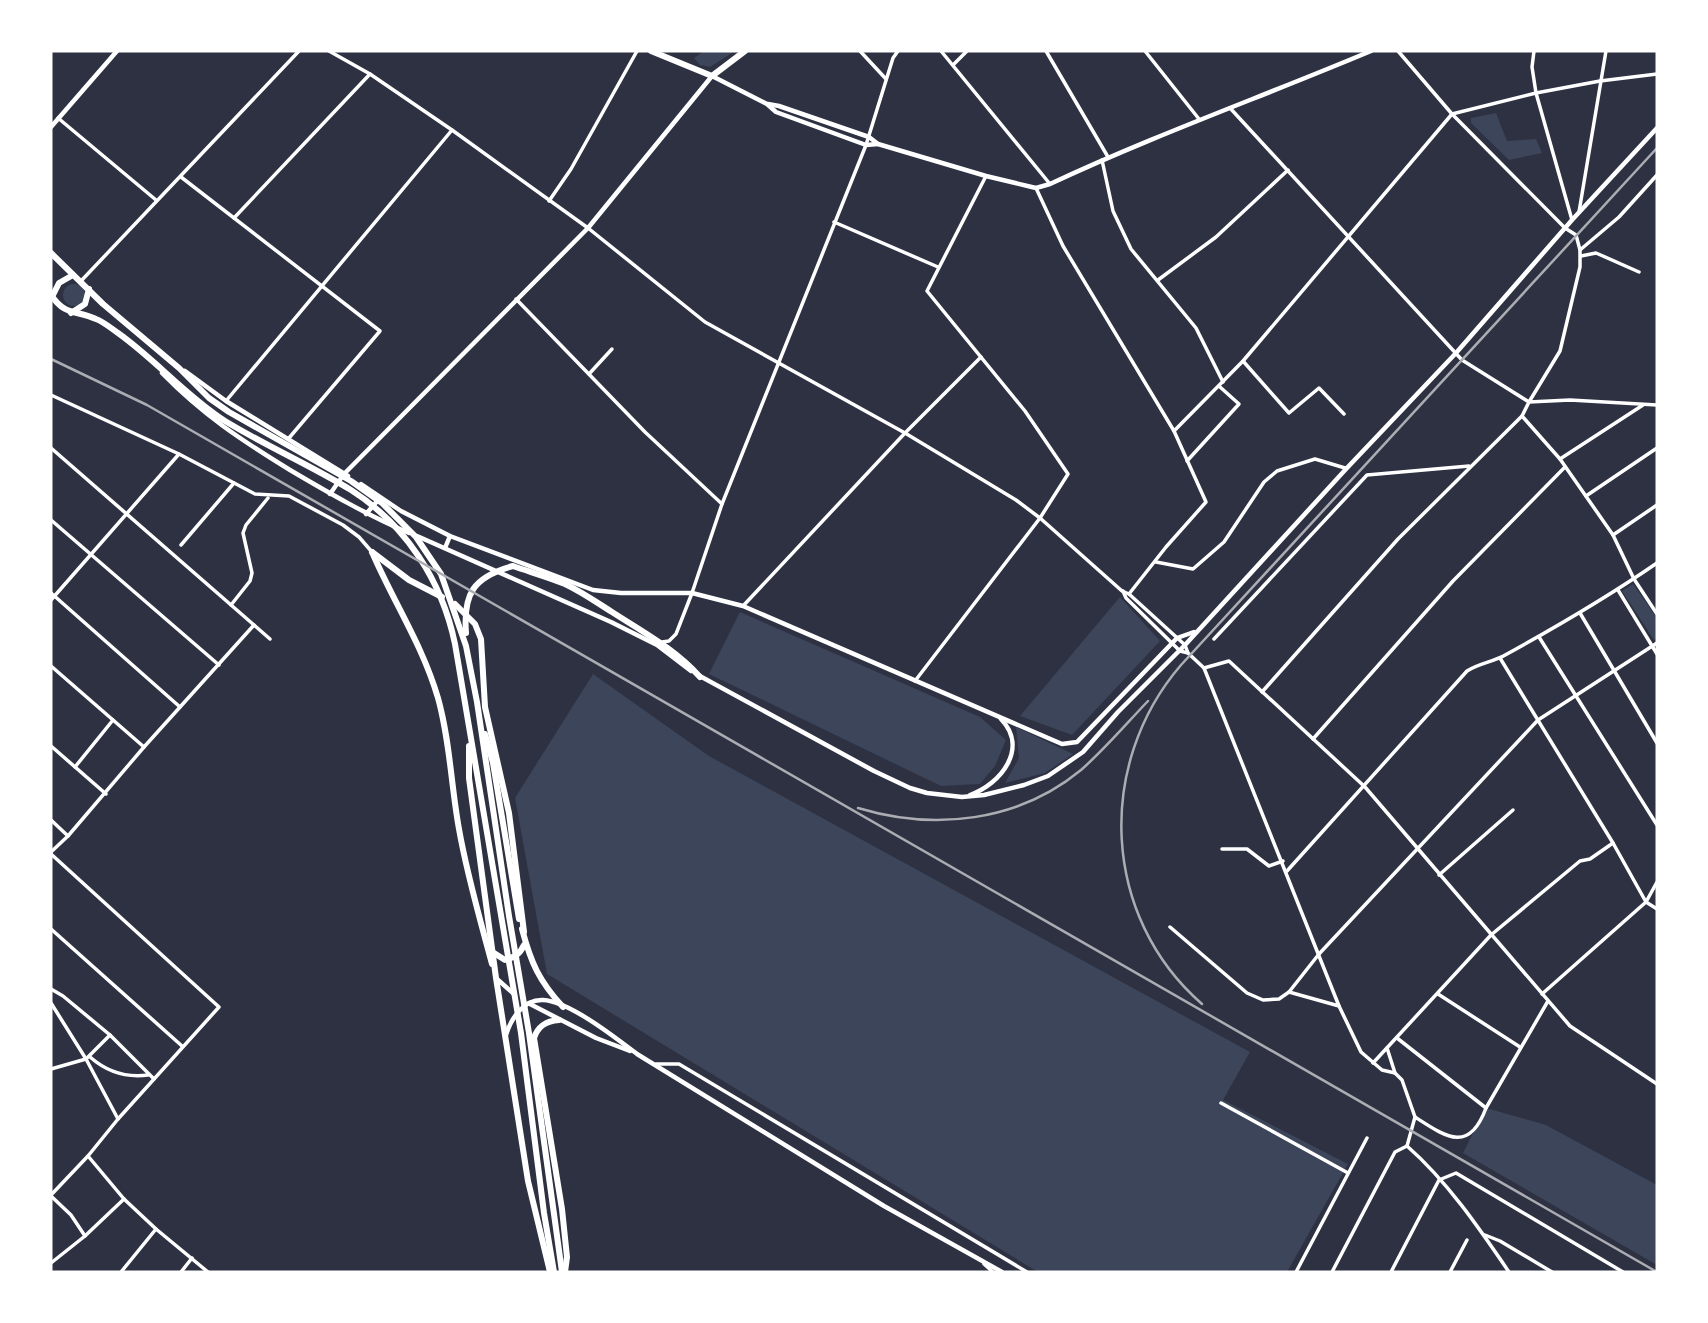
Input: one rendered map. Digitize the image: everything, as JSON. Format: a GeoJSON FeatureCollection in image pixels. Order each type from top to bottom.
{"type":"FeatureCollection","features":[{"type":"Feature","properties":{"kind":"main road"},"geometry":{"type":"LineString","coordinates":[[651,51],[712,76],[746,51]]}},
{"type":"Feature","properties":{"kind":"main road"},"geometry":{"type":"LineString","coordinates":[[51,253],[103,304],[179,368],[209,398],[366,491],[409,529],[441,574],[466,646],[477,702],[564,1272]]}},
{"type":"Feature","properties":{"kind":"main road"},"geometry":{"type":"LineString","coordinates":[[73,275],[59,283],[51,296],[62,308],[96,319],[120,335],[224,420],[351,491],[377,510],[416,552],[431,575],[450,620],[521,1033],[552,1272]]}},
{"type":"Feature","properties":{"kind":"main road"},"geometry":{"type":"LineString","coordinates":[[71,313],[85,304],[89,289]]}},
{"type":"Feature","properties":{"kind":"main road"},"geometry":{"type":"LineString","coordinates":[[372,552],[409,580],[453,604],[475,624],[484,657],[485,707],[509,813],[524,945],[544,986],[563,1007]]}},
{"type":"Feature","properties":{"kind":"main road"},"geometry":{"type":"LineString","coordinates":[[372,552],[413,630],[436,690],[449,746],[464,853],[496,978]]}},
{"type":"Feature","properties":{"kind":"main road"},"geometry":{"type":"LineString","coordinates":[[466,646],[465,607],[472,588],[482,580],[513,566],[562,580],[686,660],[700,677]]}},
{"type":"Feature","properties":{"kind":"main road"},"geometry":{"type":"LineString","coordinates":[[477,702],[493,763],[517,916],[524,932]]}},
{"type":"Feature","properties":{"kind":"main road"},"geometry":{"type":"LineString","coordinates":[[470,737],[469,778],[496,978],[528,1181],[552,1272]]}},
{"type":"Feature","properties":{"kind":"main road"},"geometry":{"type":"LineString","coordinates":[[494,953],[505,960],[519,954],[524,945]]}},
{"type":"Feature","properties":{"kind":"main road"},"geometry":{"type":"LineString","coordinates":[[559,1020],[551,1020],[540,1026],[534,1038],[562,1209],[567,1257],[564,1272]]}},
{"type":"Feature","properties":{"kind":"street"},"geometry":{"type":"LineString","coordinates":[[51,127],[117,51]]}},
{"type":"Feature","properties":{"kind":"street"},"geometry":{"type":"LineString","coordinates":[[81,281],[299,51]]}},
{"type":"Feature","properties":{"kind":"street"},"geometry":{"type":"LineString","coordinates":[[329,51],[370,74],[452,130],[587,228],[705,321],[905,433],[1016,500],[1185,645],[1188,653]]}},
{"type":"Feature","properties":{"kind":"street"},"geometry":{"type":"LineString","coordinates":[[549,201],[571,169],[637,51]]}},
{"type":"Feature","properties":{"kind":"street"},"geometry":{"type":"LineString","coordinates":[[860,51],[886,79]]}},
{"type":"Feature","properties":{"kind":"street"},"geometry":{"type":"LineString","coordinates":[[660,643],[676,634],[722,504],[866,145],[893,58],[898,51]]}},
{"type":"Feature","properties":{"kind":"street"},"geometry":{"type":"LineString","coordinates":[[941,51],[1050,184]]}},
{"type":"Feature","properties":{"kind":"street"},"geometry":{"type":"LineString","coordinates":[[954,65],[967,51]]}},
{"type":"Feature","properties":{"kind":"street"},"geometry":{"type":"LineString","coordinates":[[1046,51],[1105,159],[1114,211],[1131,249],[1196,328],[1221,384],[1239,404],[1187,461]]}},
{"type":"Feature","properties":{"kind":"street"},"geometry":{"type":"LineString","coordinates":[[1144,51],[1199,119]]}},
{"type":"Feature","properties":{"kind":"street"},"geometry":{"type":"LineString","coordinates":[[330,494],[344,474],[587,228],[712,76],[767,104],[776,112],[866,145],[878,144],[1035,188],[1371,51]]}},
{"type":"Feature","properties":{"kind":"street"},"geometry":{"type":"LineString","coordinates":[[1262,692],[1398,539],[1522,416],[1560,351],[1580,267],[1581,256],[1576,235],[1565,228],[1452,114],[1398,51]]}},
{"type":"Feature","properties":{"kind":"street"},"geometry":{"type":"LineString","coordinates":[[1534,51],[1531,66],[1536,93],[1572,220]]}},
{"type":"Feature","properties":{"kind":"street"},"geometry":{"type":"LineString","coordinates":[[1579,212],[1606,51]]}},
{"type":"Feature","properties":{"kind":"street"},"geometry":{"type":"LineString","coordinates":[[234,218],[370,74]]}},
{"type":"Feature","properties":{"kind":"street"},"geometry":{"type":"LineString","coordinates":[[1174,431],[1243,361],[1452,114],[1536,93],[1657,74]]}},
{"type":"Feature","properties":{"kind":"street"},"geometry":{"type":"LineString","coordinates":[[767,104],[869,137],[878,144]]}},
{"type":"Feature","properties":{"kind":"street"},"geometry":{"type":"LineString","coordinates":[[1230,108],[1350,235],[1462,360],[1529,402],[1570,400],[1657,405]]}},
{"type":"Feature","properties":{"kind":"street"},"geometry":{"type":"LineString","coordinates":[[58,118],[156,201]]}},
{"type":"Feature","properties":{"kind":"street"},"geometry":{"type":"LineString","coordinates":[[147,358],[204,414],[237,438],[366,514],[657,645],[700,677],[901,785],[927,793],[962,797],[984,795],[1048,776],[1083,752],[1456,353],[1579,212],[1657,128]]}},
{"type":"Feature","properties":{"kind":"street"},"geometry":{"type":"LineString","coordinates":[[226,401],[452,130]]}},
{"type":"Feature","properties":{"kind":"street"},"geometry":{"type":"LineString","coordinates":[[1158,280],[1216,237],[1288,170]]}},
{"type":"Feature","properties":{"kind":"street"},"geometry":{"type":"LineString","coordinates":[[1580,250],[1619,216],[1657,175]]}},
{"type":"Feature","properties":{"kind":"street"},"geometry":{"type":"LineString","coordinates":[[915,681],[1040,518],[1068,474],[1025,411],[927,292],[986,176]]}},
{"type":"Feature","properties":{"kind":"street"},"geometry":{"type":"LineString","coordinates":[[181,177],[380,331],[289,439]]}},
{"type":"Feature","properties":{"kind":"street"},"geometry":{"type":"LineString","coordinates":[[1035,188],[1063,246],[1174,431],[1206,502],[1128,596]]}},
{"type":"Feature","properties":{"kind":"street"},"geometry":{"type":"LineString","coordinates":[[834,222],[939,267]]}},
{"type":"Feature","properties":{"kind":"street"},"geometry":{"type":"LineString","coordinates":[[1581,256],[1596,253],[1639,272]]}},
{"type":"Feature","properties":{"kind":"street"},"geometry":{"type":"LineString","coordinates":[[516,299],[645,432],[722,504]]}},
{"type":"Feature","properties":{"kind":"street"},"geometry":{"type":"LineString","coordinates":[[589,374],[612,349]]}},
{"type":"Feature","properties":{"kind":"street"},"geometry":{"type":"LineString","coordinates":[[743,606],[905,433],[981,357]]}},
{"type":"Feature","properties":{"kind":"street"},"geometry":{"type":"LineString","coordinates":[[1243,361],[1289,414],[1319,388],[1343,414]]}},
{"type":"Feature","properties":{"kind":"street"},"geometry":{"type":"LineString","coordinates":[[179,368],[190,373],[226,401],[401,511],[450,536],[593,590],[621,593],[692,593],[743,606],[1062,744],[1077,742],[1177,638],[1195,632]]}},
{"type":"Feature","properties":{"kind":"street"},"geometry":{"type":"LineString","coordinates":[[51,395],[179,454],[260,496],[289,496],[343,525],[359,537],[372,552]]}},
{"type":"Feature","properties":{"kind":"street"},"geometry":{"type":"LineString","coordinates":[[1560,459],[1646,403]]}},
{"type":"Feature","properties":{"kind":"street"},"geometry":{"type":"LineString","coordinates":[[1522,416],[1560,459],[1613,535],[1634,579],[1657,614]]}},
{"type":"Feature","properties":{"kind":"street"},"geometry":{"type":"LineString","coordinates":[[1586,496],[1657,447]]}},
{"type":"Feature","properties":{"kind":"street"},"geometry":{"type":"LineString","coordinates":[[51,448],[270,639]]}},
{"type":"Feature","properties":{"kind":"street"},"geometry":{"type":"LineString","coordinates":[[179,454],[52,596],[180,707]]}},
{"type":"Feature","properties":{"kind":"street"},"geometry":{"type":"LineString","coordinates":[[1156,562],[1193,569],[1224,542],[1264,482],[1277,471],[1315,459],[1346,469]]}},
{"type":"Feature","properties":{"kind":"street"},"geometry":{"type":"LineString","coordinates":[[1214,639],[1367,475],[1471,465]]}},
{"type":"Feature","properties":{"kind":"street"},"geometry":{"type":"LineString","coordinates":[[1313,739],[1453,581],[1565,467]]}},
{"type":"Feature","properties":{"kind":"street"},"geometry":{"type":"LineString","coordinates":[[181,544],[234,483]]}},
{"type":"Feature","properties":{"kind":"street"},"geometry":{"type":"LineString","coordinates":[[231,605],[250,581],[252,573],[243,533],[246,525],[269,496]]}},
{"type":"Feature","properties":{"kind":"street"},"geometry":{"type":"LineString","coordinates":[[366,514],[380,497]]}},
{"type":"Feature","properties":{"kind":"street"},"geometry":{"type":"LineString","coordinates":[[1613,535],[1657,505]]}},
{"type":"Feature","properties":{"kind":"street"},"geometry":{"type":"LineString","coordinates":[[51,520],[219,665]]}},
{"type":"Feature","properties":{"kind":"street"},"geometry":{"type":"LineString","coordinates":[[445,548],[450,536]]}},
{"type":"Feature","properties":{"kind":"street"},"geometry":{"type":"LineString","coordinates":[[1287,871],[1467,671],[1500,658],[1539,637],[1657,563]]}},
{"type":"Feature","properties":{"kind":"street"},"geometry":{"type":"LineString","coordinates":[[552,596],[551,586],[555,579],[562,580]]}},
{"type":"Feature","properties":{"kind":"street"},"geometry":{"type":"LineString","coordinates":[[1617,590],[1657,654]]}},
{"type":"Feature","properties":{"kind":"street"},"geometry":{"type":"LineString","coordinates":[[1128,596],[1172,643],[1205,668],[1339,1006],[1361,1052],[1382,1070],[1395,1073]]}},
{"type":"Feature","properties":{"kind":"street"},"geometry":{"type":"LineString","coordinates":[[1580,613],[1657,743]]}},
{"type":"Feature","properties":{"kind":"street"},"geometry":{"type":"LineString","coordinates":[[85,1236],[71,1214],[51,1196],[219,1007],[51,853],[254,625]]}},
{"type":"Feature","properties":{"kind":"street"},"geometry":{"type":"LineString","coordinates":[[1539,637],[1657,825]]}},
{"type":"Feature","properties":{"kind":"street"},"geometry":{"type":"LineString","coordinates":[[1170,927],[1247,993],[1263,1000],[1279,999],[1289,992],[1320,954],[1538,720],[1657,643]]}},
{"type":"Feature","properties":{"kind":"street"},"geometry":{"type":"LineString","coordinates":[[1500,658],[1646,902],[1657,908]]}},
{"type":"Feature","properties":{"kind":"street"},"geometry":{"type":"LineString","coordinates":[[1205,668],[1229,661],[1365,787],[1570,1026],[1657,1084]]}},
{"type":"Feature","properties":{"kind":"street"},"geometry":{"type":"LineString","coordinates":[[51,666],[144,747]]}},
{"type":"Feature","properties":{"kind":"street"},"geometry":{"type":"LineString","coordinates":[[962,797],[993,783],[1008,762],[1013,748],[1012,735],[996,715]]}},
{"type":"Feature","properties":{"kind":"street"},"geometry":{"type":"LineString","coordinates":[[75,767],[113,720]]}},
{"type":"Feature","properties":{"kind":"street"},"geometry":{"type":"LineString","coordinates":[[1077,742],[1083,752]]}},
{"type":"Feature","properties":{"kind":"street"},"geometry":{"type":"LineString","coordinates":[[51,746],[106,794]]}},
{"type":"Feature","properties":{"kind":"street"},"geometry":{"type":"LineString","coordinates":[[1439,875],[1513,810]]}},
{"type":"Feature","properties":{"kind":"street"},"geometry":{"type":"LineString","coordinates":[[51,820],[68,836]]}},
{"type":"Feature","properties":{"kind":"street"},"geometry":{"type":"LineString","coordinates":[[1373,1062],[1492,935],[1580,861],[1590,859],[1612,843]]}},
{"type":"Feature","properties":{"kind":"street"},"geometry":{"type":"LineString","coordinates":[[1222,849],[1247,849],[1269,866],[1283,861]]}},
{"type":"Feature","properties":{"kind":"street"},"geometry":{"type":"LineString","coordinates":[[1542,994],[1646,902],[1657,882]]}},
{"type":"Feature","properties":{"kind":"street"},"geometry":{"type":"LineString","coordinates":[[51,929],[183,1047]]}},
{"type":"Feature","properties":{"kind":"street"},"geometry":{"type":"LineString","coordinates":[[496,978],[508,990],[559,1020],[637,1054]]}},
{"type":"Feature","properties":{"kind":"street"},"geometry":{"type":"LineString","coordinates":[[51,989],[110,1035],[154,1079]]}},
{"type":"Feature","properties":{"kind":"street"},"geometry":{"type":"LineString","coordinates":[[1289,992],[1339,1006]]}},
{"type":"Feature","properties":{"kind":"street"},"geometry":{"type":"LineString","coordinates":[[1438,994],[1520,1047]]}},
{"type":"Feature","properties":{"kind":"street"},"geometry":{"type":"LineString","coordinates":[[506,1036],[515,1015],[529,1003],[542,1000],[563,1007],[600,1026],[637,1054],[884,1206],[1002,1272]]}},
{"type":"Feature","properties":{"kind":"street"},"geometry":{"type":"LineString","coordinates":[[1415,1116],[1447,1138],[1460,1138],[1472,1133],[1480,1124],[1486,1108],[1548,1001]]}},
{"type":"Feature","properties":{"kind":"street"},"geometry":{"type":"LineString","coordinates":[[51,1003],[88,1058],[118,1119]]}},
{"type":"Feature","properties":{"kind":"street"},"geometry":{"type":"LineString","coordinates":[[51,1069],[88,1058],[110,1035]]}},
{"type":"Feature","properties":{"kind":"street"},"geometry":{"type":"LineString","coordinates":[[1397,1038],[1486,1108]]}},
{"type":"Feature","properties":{"kind":"street"},"geometry":{"type":"LineString","coordinates":[[1332,1272],[1395,1152],[1407,1146],[1415,1116],[1402,1080],[1395,1073],[1387,1048]]}},
{"type":"Feature","properties":{"kind":"street"},"geometry":{"type":"LineString","coordinates":[[88,1058],[100,1066],[131,1077],[148,1074]]}},
{"type":"Feature","properties":{"kind":"street"},"geometry":{"type":"LineString","coordinates":[[655,1065],[679,1064],[1027,1272]]}},
{"type":"Feature","properties":{"kind":"street"},"geometry":{"type":"LineString","coordinates":[[1221,1103],[1348,1173]]}},
{"type":"Feature","properties":{"kind":"street"},"geometry":{"type":"LineString","coordinates":[[1296,1272],[1367,1138]]}},
{"type":"Feature","properties":{"kind":"street"},"geometry":{"type":"LineString","coordinates":[[1407,1146],[1432,1168],[1509,1272]]}},
{"type":"Feature","properties":{"kind":"street"},"geometry":{"type":"LineString","coordinates":[[88,1156],[124,1199],[208,1272]]}},
{"type":"Feature","properties":{"kind":"street"},"geometry":{"type":"LineString","coordinates":[[1391,1272],[1439,1180],[1456,1172],[1623,1272]]}},
{"type":"Feature","properties":{"kind":"street"},"geometry":{"type":"LineString","coordinates":[[51,1263],[85,1236],[124,1199]]}},
{"type":"Feature","properties":{"kind":"street"},"geometry":{"type":"LineString","coordinates":[[121,1272],[156,1229]]}},
{"type":"Feature","properties":{"kind":"street"},"geometry":{"type":"LineString","coordinates":[[1483,1234],[1552,1272]]}},
{"type":"Feature","properties":{"kind":"street"},"geometry":{"type":"LineString","coordinates":[[1450,1272],[1468,1240]]}},
{"type":"Feature","properties":{"kind":"street"},"geometry":{"type":"LineString","coordinates":[[181,1272],[192,1258]]}},
{"type":"Feature","properties":{"kind":"street"},"geometry":{"type":"LineString","coordinates":[[980,1260],[993,1272]]}},
{"type":"Feature","properties":{"kind":"shaded area"},"geometry":{"type":"Polygon","coordinates":[[[704,51],[735,51],[710,67],[700,65],[694,58],[704,51]]]}},
{"type":"Feature","properties":{"kind":"shaded area"},"geometry":{"type":"Polygon","coordinates":[[[1496,113],[1507,141],[1536,139],[1542,153],[1509,160],[1471,123],[1471,118],[1496,113]]]}},
{"type":"Feature","properties":{"kind":"shaded area"},"geometry":{"type":"Polygon","coordinates":[[[74,284],[82,287],[85,295],[82,303],[74,306],[66,303],[63,295],[66,287],[74,284]]]}},
{"type":"Feature","properties":{"kind":"shaded area"},"geometry":{"type":"Polygon","coordinates":[[[1633,584],[1657,618],[1657,638],[1654,640],[1622,591],[1633,584]]]}},
{"type":"Feature","properties":{"kind":"shaded area"},"geometry":{"type":"Polygon","coordinates":[[[1120,597],[1160,641],[1072,735],[1020,716],[1120,597]]]}},
{"type":"Feature","properties":{"kind":"shaded area"},"geometry":{"type":"Polygon","coordinates":[[[740,612],[980,717],[1006,740],[995,766],[980,784],[941,786],[709,674],[740,612]]]}},
{"type":"Feature","properties":{"kind":"shaded area"},"geometry":{"type":"Polygon","coordinates":[[[593,674],[709,756],[1250,1052],[1223,1100],[1348,1164],[1287,1272],[1038,1272],[547,974],[515,798],[593,674]]]}},
{"type":"Feature","properties":{"kind":"shaded area"},"geometry":{"type":"Polygon","coordinates":[[[1016,727],[1073,754],[1045,773],[1005,783],[1019,758],[1016,727]]]}},
{"type":"Feature","properties":{"kind":"shaded area"},"geometry":{"type":"Polygon","coordinates":[[[1486,1108],[1546,1125],[1657,1185],[1657,1265],[1463,1153],[1486,1108]]]}},
{"type":"Feature","properties":{"kind":"railway"},"geometry":{"type":"LineString","coordinates":[[1202,1004],[1169,969],[1144,928],[1129,885],[1122,839],[1123,793],[1134,748],[1153,705],[1181,665],[1657,148]]}},
{"type":"Feature","properties":{"kind":"railway"},"geometry":{"type":"LineString","coordinates":[[51,359],[147,405],[1657,1272]]}},
{"type":"Feature","properties":{"kind":"railway"},"geometry":{"type":"LineString","coordinates":[[858,808],[887,815],[945,820],[1003,811],[1056,788],[1081,770],[1148,701]]}}]}
